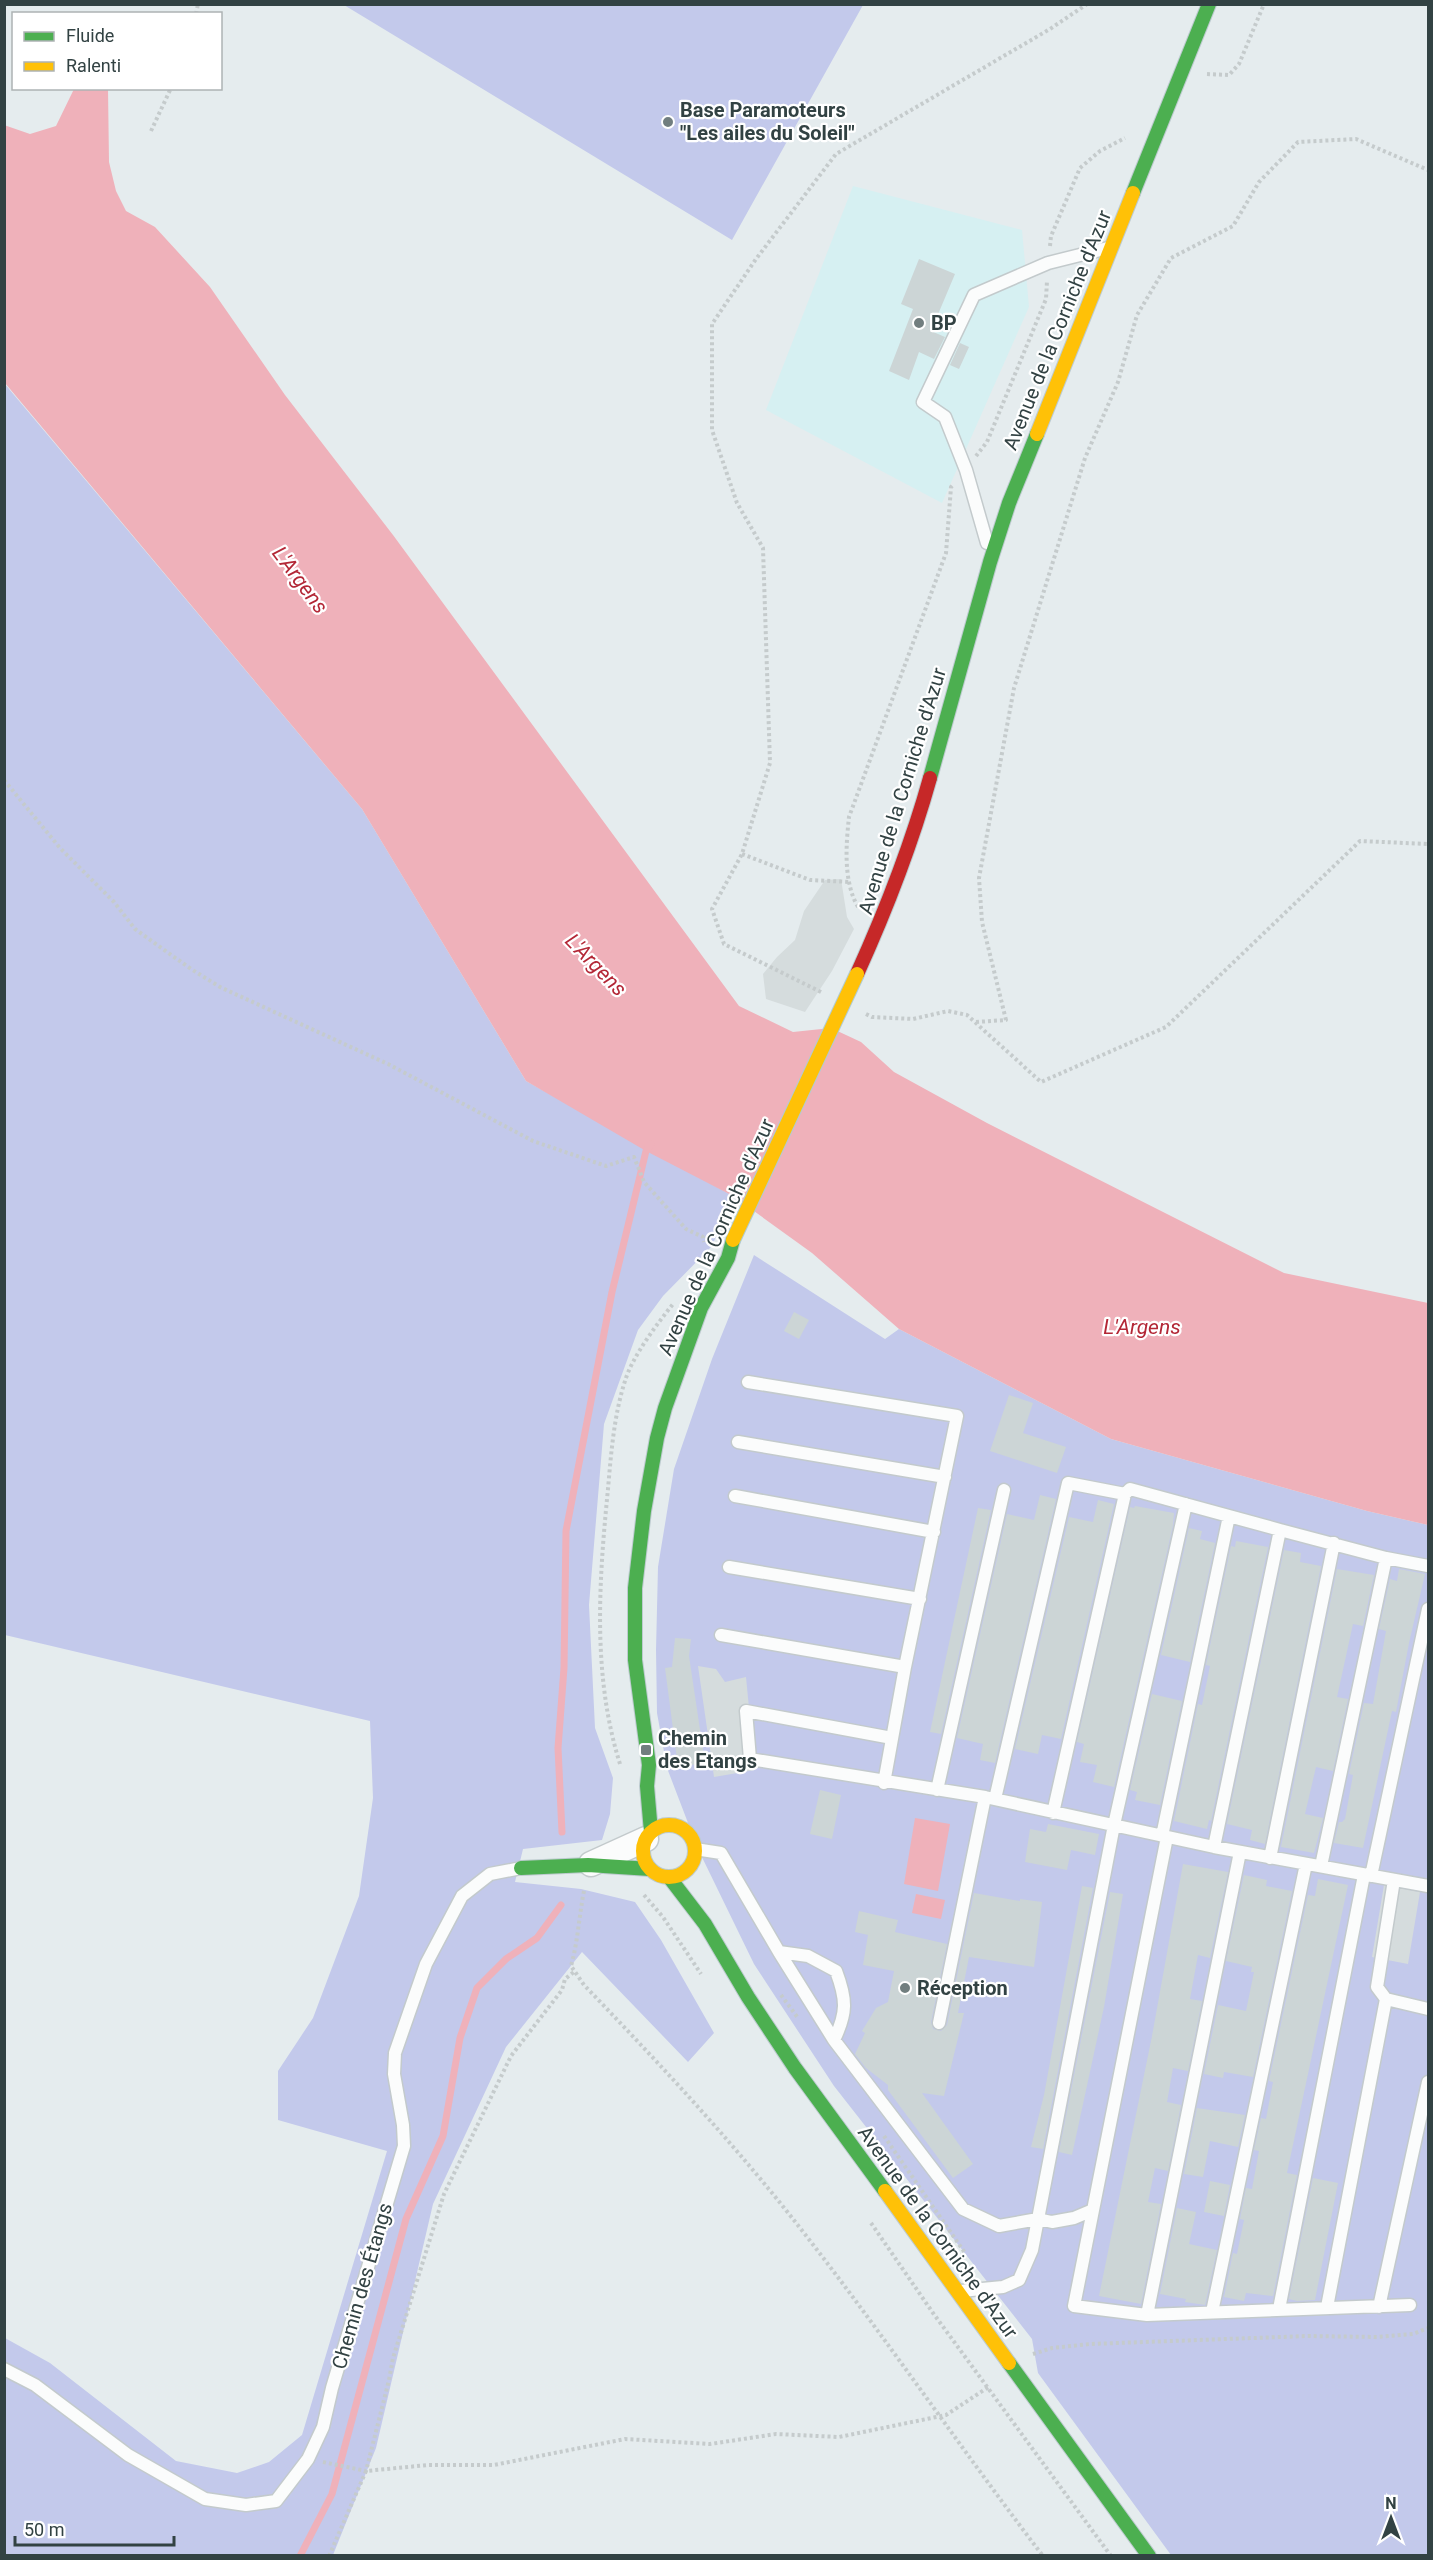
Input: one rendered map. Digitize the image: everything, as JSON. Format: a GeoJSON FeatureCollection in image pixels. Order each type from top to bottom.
{"type":"FeatureCollection","features":[{"type":"Feature","properties":{"kind":"main road","name":"Avenue de la Corniche d'Azur"},"geometry":{"type":"LineString","coordinates":[[648,1836],[649,1765],[635,1660],[636,1588],[644,1511],[657,1438],[665,1408],[701,1308],[728,1258],[733,1240],[876,936],[910,842],[991,556],[1009,503],[1209,4]]}},
{"type":"Feature","properties":{"kind":"main road","name":"Avenue de la Corniche d'Azur"},"geometry":{"type":"LineString","coordinates":[[649,1765],[663,1793]]}},
{"type":"Feature","properties":{"kind":"main road"},"geometry":{"type":"LineString","coordinates":[[672,1810],[681,1828],[690,1837],[694,1856],[683,1873],[669,1877],[662,1876],[650,1869],[643,1855],[648,1836],[665,1825],[681,1828]]}},
{"type":"Feature","properties":{"kind":"main road","name":"Avenue de la Corniche d'Azur"},"geometry":{"type":"LineString","coordinates":[[694,1856],[705,1924]]}},
{"type":"Feature","properties":{"kind":"main road","name":"Chemin des Étangs"},"geometry":{"type":"LineString","coordinates":[[520,1868],[580,1866],[650,1869]]}},
{"type":"Feature","properties":{"kind":"main road","name":"Avenue de la Corniche d'Azur"},"geometry":{"type":"LineString","coordinates":[[669,1877],[705,1924],[748,1997],[795,2068],[1149,2556]]}},
{"type":"Feature","properties":{"kind":"street","name":"Chemin des Étangs"},"geometry":{"type":"LineString","coordinates":[[580,1866],[648,1836]]}},
{"type":"Feature","properties":{"kind":"lane"},"geometry":{"type":"LineString","coordinates":[[991,556],[966,470],[945,417],[923,402],[974,295],[1048,263],[1111,247]]}},
{"type":"Feature","properties":{"kind":"lane"},"geometry":{"type":"LineString","coordinates":[[748,1382],[957,1416],[905,1667],[885,1782]]}},
{"type":"Feature","properties":{"kind":"lane"},"geometry":{"type":"LineString","coordinates":[[738,1442],[945,1477]]}},
{"type":"Feature","properties":{"kind":"lane"},"geometry":{"type":"LineString","coordinates":[[939,2024],[990,1798],[1068,1483],[1125,1494]]}},
{"type":"Feature","properties":{"kind":"lane"},"geometry":{"type":"LineString","coordinates":[[1053,1813],[1125,1494],[1130,1489],[1386,1558],[1428,1566]]}},
{"type":"Feature","properties":{"kind":"lane"},"geometry":{"type":"LineString","coordinates":[[937,1790],[1004,1490]]}},
{"type":"Feature","properties":{"kind":"lane"},"geometry":{"type":"LineString","coordinates":[[735,1496],[934,1532]]}},
{"type":"Feature","properties":{"kind":"lane"},"geometry":{"type":"LineString","coordinates":[[957,2292],[1003,2287],[1018,2280],[1032,2250],[1114,1825],[1186,1504]]}},
{"type":"Feature","properties":{"kind":"lane"},"geometry":{"type":"LineString","coordinates":[[1229,1516],[1074,2306],[1148,2315],[1410,2305]]}},
{"type":"Feature","properties":{"kind":"lane"},"geometry":{"type":"LineString","coordinates":[[1214,1847],[1280,1530]]}},
{"type":"Feature","properties":{"kind":"lane"},"geometry":{"type":"LineString","coordinates":[[1270,1858],[1335,1543]]}},
{"type":"Feature","properties":{"kind":"lane"},"geometry":{"type":"LineString","coordinates":[[1321,1866],[1386,1558]]}},
{"type":"Feature","properties":{"kind":"lane"},"geometry":{"type":"LineString","coordinates":[[729,1567],[920,1599]]}},
{"type":"Feature","properties":{"kind":"lane"},"geometry":{"type":"LineString","coordinates":[[1279,2309],[1368,1876],[1428,1609]]}},
{"type":"Feature","properties":{"kind":"lane"},"geometry":{"type":"LineString","coordinates":[[721,1635],[905,1667]]}},
{"type":"Feature","properties":{"kind":"lane"},"geometry":{"type":"LineString","coordinates":[[892,1738],[746,1711],[750,1759],[990,1798],[1270,1858],[1368,1876],[1428,1884]]}},
{"type":"Feature","properties":{"kind":"lane"},"geometry":{"type":"LineString","coordinates":[[1148,2315],[1240,1852]]}},
{"type":"Feature","properties":{"kind":"lane"},"geometry":{"type":"LineString","coordinates":[[694,1856],[721,1853],[734,1879],[834,2040],[963,2209],[999,2226],[1038,2219],[1052,2222],[1074,2218],[1093,2210]]}},
{"type":"Feature","properties":{"kind":"lane"},"geometry":{"type":"LineString","coordinates":[[1212,2312],[1306,1864]]}},
{"type":"Feature","properties":{"kind":"lane","name":"Chemin des Étangs"},"geometry":{"type":"LineString","coordinates":[[4,2369],[35,2385],[128,2455],[205,2499],[246,2505],[276,2501],[308,2458],[323,2427],[332,2388],[404,2146],[394,2074],[395,2053],[426,1964],[462,1896],[490,1874],[520,1868]]}},
{"type":"Feature","properties":{"kind":"lane"},"geometry":{"type":"LineString","coordinates":[[1394,1880],[1377,1987],[1386,1999],[1428,2009]]}},
{"type":"Feature","properties":{"kind":"lane"},"geometry":{"type":"LineString","coordinates":[[779,1952],[807,1956],[836,1971],[845,1995],[842,2023],[834,2040]]}},
{"type":"Feature","properties":{"kind":"lane"},"geometry":{"type":"LineString","coordinates":[[1327,2307],[1386,1999]]}},
{"type":"Feature","properties":{"kind":"lane"},"geometry":{"type":"LineString","coordinates":[[1379,2307],[1428,2082]]}},
{"type":"Feature","properties":{"kind":"path"},"geometry":{"type":"LineString","coordinates":[[822,992],[724,944],[712,909],[742,854],[770,764],[763,548],[737,503],[712,430],[712,324],[756,259],[836,154],[1050,29],[1087,4]]}},
{"type":"Feature","properties":{"kind":"path"},"geometry":{"type":"LineString","coordinates":[[1185,64],[1209,75],[1229,75],[1239,64],[1264,4]]}},
{"type":"Feature","properties":{"kind":"path"},"geometry":{"type":"LineString","coordinates":[[151,131],[170,90]]}},
{"type":"Feature","properties":{"kind":"path"},"geometry":{"type":"LineString","coordinates":[[1050,247],[1051,236],[1080,168],[1100,151],[1122,141],[1129,134]]}},
{"type":"Feature","properties":{"kind":"path"},"geometry":{"type":"LineString","coordinates":[[975,1022],[1006,1020],[982,922],[979,878],[1014,688],[1085,458],[1118,382],[1137,315],[1171,258],[1233,226],[1258,182],[1298,142],[1356,139],[1428,170]]}},
{"type":"Feature","properties":{"kind":"path"},"geometry":{"type":"LineString","coordinates":[[979,453],[987,442],[1046,299],[1046,285]]}},
{"type":"Feature","properties":{"kind":"path"},"geometry":{"type":"LineString","coordinates":[[876,936],[853,898],[846,852],[849,817],[946,553],[951,488]]}},
{"type":"Feature","properties":{"kind":"path"},"geometry":{"type":"LineString","coordinates":[[4,780],[60,848],[114,902],[135,929],[191,969],[220,987],[388,1064],[533,1141],[606,1166],[634,1157],[644,1182],[686,1229],[703,1237],[704,1246]]}},
{"type":"Feature","properties":{"kind":"path"},"geometry":{"type":"LineString","coordinates":[[862,1012],[872,1017],[913,1019],[948,1011],[967,1015],[1041,1082],[1166,1027],[1360,842],[1428,844]]}},
{"type":"Feature","properties":{"kind":"path"},"geometry":{"type":"LineString","coordinates":[[742,854],[810,880],[850,882]]}},
{"type":"Feature","properties":{"kind":"path"},"geometry":{"type":"LineString","coordinates":[[580,1866],[586,1874],[579,1918],[578,1943],[571,1966],[574,1971],[584,1985],[694,2100],[794,2219],[941,2416],[975,2467],[1043,2556]]}},
{"type":"Feature","properties":{"kind":"path"},"geometry":{"type":"LineString","coordinates":[[329,2556],[366,2471],[393,2358],[444,2194],[512,2056],[574,1971]]}},
{"type":"Feature","properties":{"kind":"path"},"geometry":{"type":"LineString","coordinates":[[1027,2351],[1035,2355],[1052,2348],[1090,2344],[1308,2336],[1377,2337],[1413,2334],[1428,2328]]}},
{"type":"Feature","properties":{"kind":"path"},"geometry":{"type":"LineString","coordinates":[[326,2463],[366,2471],[428,2465],[494,2465],[625,2439],[710,2444],[776,2434],[838,2437],[941,2416],[1015,2371]]}},
{"type":"Feature","properties":{"kind":"shaded area","name":"Base Paramoteurs \"Les ailes du Soleil\""},"geometry":{"type":"Polygon","coordinates":[[[344,5],[863,5],[732,240],[344,5]]]}},
{"type":"Feature","properties":{"kind":"shaded area"},"geometry":{"type":"Polygon","coordinates":[[[853,186],[1022,230],[1029,307],[942,503],[766,410],[853,186]]]}},
{"type":"Feature","properties":{"kind":"shaded area"},"geometry":{"type":"Polygon","coordinates":[[[4,383],[362,809],[526,1081],[733,1196],[712,1246],[663,1296],[638,1330],[604,1424],[589,1605],[595,1728],[613,1778],[610,1814],[602,1840],[523,1849],[515,1882],[581,1889],[635,1902],[661,1940],[714,2033],[688,2062],[582,1952],[506,2047],[433,2204],[376,2448],[333,2555],[5,2555],[5,2338],[50,2363],[176,2461],[237,2473],[269,2462],[302,2435],[387,2151],[278,2120],[278,2071],[313,2018],[359,1896],[373,1798],[370,1721],[5,1635],[4,383]]]}},
{"type":"Feature","properties":{"kind":"shaded area"},"geometry":{"type":"Polygon","coordinates":[[[841,879],[847,917],[854,929],[832,971],[805,1012],[766,999],[763,974],[795,940],[804,911],[825,880],[841,879]]]}},
{"type":"Feature","properties":{"kind":"shaded area"},"geometry":{"type":"Polygon","coordinates":[[[754,1255],[885,1339],[899,1329],[1111,1439],[1367,1511],[1428,1525],[1428,2555],[1171,2555],[1038,2373],[1032,2339],[834,2086],[754,1964],[698,1849],[667,1768],[657,1713],[656,1650],[658,1567],[674,1469],[712,1359],[754,1255]]]}},
{"type":"Feature","properties":{"kind":"shaded area"},"geometry":{"type":"Polygon","coordinates":[[[698,1666],[716,1669],[725,1682],[746,1677],[755,1770],[714,1777],[698,1666]]]}},
{"type":"Feature","properties":{"kind":"shaded area"},"geometry":{"type":"Polygon","coordinates":[[[1384,1885],[1420,1892],[1408,1964],[1372,1957],[1384,1885]]]}},
{"type":"Feature","properties":{"kind":"water","name":"L'Argens"},"geometry":{"type":"Polygon","coordinates":[[[74,90],[108,90],[109,162],[116,191],[126,211],[155,227],[210,287],[285,395],[393,535],[739,1006],[793,1032],[831,1028],[861,1042],[894,1072],[987,1123],[1284,1273],[1428,1303],[1428,1525],[1367,1511],[1111,1439],[899,1329],[812,1253],[733,1196],[646,1151],[526,1081],[362,809],[5,383],[4,125],[30,134],[56,126],[74,90]]]}},
{"type":"Feature","properties":{"kind":"water"},"geometry":{"type":"Polygon","coordinates":[[[915,1818],[950,1824],[938,1891],[904,1884],[915,1818]]]}},
{"type":"Feature","properties":{"kind":"water"},"geometry":{"type":"Polygon","coordinates":[[[916,1894],[945,1900],[941,1919],[912,1913],[916,1894]]]}},
{"type":"Feature","properties":{"kind":"building","name":"BP"},"geometry":{"type":"Polygon","coordinates":[[[919,259],[955,274],[931,331],[945,337],[934,359],[919,352],[909,380],[889,371],[913,309],[901,304],[919,259]]]}},
{"type":"Feature","properties":{"kind":"building"},"geometry":{"type":"Polygon","coordinates":[[[960,343],[969,347],[959,369],[950,365],[960,343]]]}},
{"type":"Feature","properties":{"kind":"building"},"geometry":{"type":"Polygon","coordinates":[[[794,1312],[809,1320],[799,1339],[784,1331],[794,1312]]]}},
{"type":"Feature","properties":{"kind":"building"},"geometry":{"type":"Polygon","coordinates":[[[1009,1395],[1033,1403],[1023,1433],[1066,1447],[1057,1473],[990,1451],[1009,1395]]]}},
{"type":"Feature","properties":{"kind":"building"},"geometry":{"type":"Polygon","coordinates":[[[1040,1495],[1056,1499],[995,1763],[980,1760],[983,1744],[957,1738],[1007,1514],[1034,1520],[1040,1495]]]}},
{"type":"Feature","properties":{"kind":"building"},"geometry":{"type":"Polygon","coordinates":[[[1098,1500],[1114,1504],[1061,1739],[1042,1735],[1038,1754],[1015,1749],[1069,1517],[1093,1522],[1098,1500]]]}},
{"type":"Feature","properties":{"kind":"building"},"geometry":{"type":"Polygon","coordinates":[[[1130,1507],[1174,1513],[1114,1787],[1093,1782],[1097,1765],[1080,1762],[1084,1744],[1077,1742],[1130,1507]]]}},
{"type":"Feature","properties":{"kind":"building"},"geometry":{"type":"Polygon","coordinates":[[[978,1508],[991,1510],[941,1734],[930,1732],[978,1508]]]}},
{"type":"Feature","properties":{"kind":"building"},"geometry":{"type":"Polygon","coordinates":[[[1189,1528],[1202,1531],[1200,1539],[1215,1543],[1190,1662],[1161,1655],[1189,1528]]]}},
{"type":"Feature","properties":{"kind":"building"},"geometry":{"type":"Polygon","coordinates":[[[1236,1541],[1268,1547],[1211,1821],[1209,1820],[1207,1829],[1174,1821],[1198,1704],[1202,1705],[1210,1666],[1206,1665],[1231,1546],[1235,1547],[1236,1541]]]}},
{"type":"Feature","properties":{"kind":"building"},"geometry":{"type":"Polygon","coordinates":[[[1284,1550],[1301,1553],[1300,1562],[1321,1566],[1265,1844],[1250,1840],[1252,1830],[1227,1824],[1284,1550]]]}},
{"type":"Feature","properties":{"kind":"building"},"geometry":{"type":"Polygon","coordinates":[[[1337,1569],[1374,1575],[1363,1626],[1353,1624],[1337,1697],[1348,1699],[1333,1771],[1316,1767],[1305,1814],[1323,1818],[1314,1853],[1281,1847],[1337,1569]]]}},
{"type":"Feature","properties":{"kind":"building"},"geometry":{"type":"Polygon","coordinates":[[[1399,1569],[1425,1574],[1396,1712],[1392,1711],[1363,1848],[1334,1843],[1339,1822],[1345,1819],[1353,1775],[1349,1774],[1364,1703],[1373,1704],[1386,1631],[1379,1629],[1390,1579],[1397,1581],[1399,1569]]]}},
{"type":"Feature","properties":{"kind":"building"},"geometry":{"type":"Polygon","coordinates":[[[675,1638],[691,1639],[689,1656],[705,1763],[678,1767],[665,1668],[672,1667],[675,1638]]]}},
{"type":"Feature","properties":{"kind":"building"},"geometry":{"type":"Polygon","coordinates":[[[1152,1694],[1182,1701],[1160,1805],[1135,1800],[1137,1792],[1130,1790],[1152,1694]]]}},
{"type":"Feature","properties":{"kind":"building"},"geometry":{"type":"Polygon","coordinates":[[[820,1790],[841,1795],[832,1839],[810,1834],[820,1790]]]}},
{"type":"Feature","properties":{"kind":"building"},"geometry":{"type":"Polygon","coordinates":[[[1048,1824],[1099,1834],[1095,1855],[1071,1850],[1067,1870],[1025,1862],[1030,1829],[1046,1832],[1048,1824]]]}},
{"type":"Feature","properties":{"kind":"building"},"geometry":{"type":"Polygon","coordinates":[[[1183,1864],[1228,1872],[1210,1958],[1198,1955],[1190,1999],[1202,2001],[1188,2071],[1173,2068],[1167,2102],[1181,2105],[1168,2171],[1155,2168],[1148,2202],[1161,2204],[1141,2304],[1099,2296],[1152,2036],[1183,1864]]]}},
{"type":"Feature","properties":{"kind":"building"},"geometry":{"type":"Polygon","coordinates":[[[1244,1875],[1267,1880],[1266,1886],[1292,1891],[1253,2077],[1224,2072],[1223,2078],[1204,2074],[1218,2005],[1246,2011],[1254,1972],[1251,1972],[1252,1967],[1226,1961],[1244,1875]]]}},
{"type":"Feature","properties":{"kind":"building"},"geometry":{"type":"Polygon","coordinates":[[[1318,1879],[1348,1885],[1287,2173],[1297,2175],[1273,2296],[1246,2293],[1244,2301],[1224,2297],[1233,2253],[1237,2254],[1244,2220],[1240,2219],[1246,2188],[1252,2189],[1259,2151],[1254,2150],[1261,2118],[1266,2119],[1273,2082],[1269,2081],[1308,1895],[1315,1896],[1318,1879]]]}},
{"type":"Feature","properties":{"kind":"building"},"geometry":{"type":"Polygon","coordinates":[[[1082,1886],[1093,1888],[1043,2149],[1031,2147],[1044,2095],[1082,1886]]]}},
{"type":"Feature","properties":{"kind":"building"},"geometry":{"type":"Polygon","coordinates":[[[1110,1892],[1123,1894],[1104,2007],[1072,2155],[1059,2152],[1110,1892]]]}},
{"type":"Feature","properties":{"kind":"building"},"geometry":{"type":"Polygon","coordinates":[[[974,1893],[1020,1901],[1020,1899],[1042,1902],[1034,1967],[969,1957],[958,2013],[964,2013],[944,2096],[922,2093],[973,2164],[953,2178],[888,2090],[888,2085],[866,2068],[855,2054],[865,2033],[862,2031],[876,2008],[888,2002],[894,1971],[863,1965],[868,1935],[855,1932],[859,1911],[898,1920],[895,1932],[947,1944],[931,2022],[933,2029],[941,2031],[947,2025],[974,1893]]]}},
{"type":"Feature","properties":{"kind":"building"},"geometry":{"type":"Polygon","coordinates":[[[1197,2108],[1245,2115],[1238,2147],[1210,2141],[1203,2177],[1184,2174],[1197,2108]]]}},
{"type":"Feature","properties":{"kind":"building"},"geometry":{"type":"Polygon","coordinates":[[[1313,2178],[1338,2183],[1315,2300],[1297,2301],[1289,2299],[1313,2178]]]}},
{"type":"Feature","properties":{"kind":"building"},"geometry":{"type":"Polygon","coordinates":[[[1210,2181],[1230,2185],[1224,2216],[1204,2212],[1210,2181]]]}},
{"type":"Feature","properties":{"kind":"building"},"geometry":{"type":"Polygon","coordinates":[[[1177,2208],[1196,2212],[1189,2244],[1217,2250],[1205,2305],[1185,2302],[1186,2299],[1160,2294],[1177,2208]]]}},
{"type":"Feature","properties":{"kind":"waterway"},"geometry":{"type":"LineString","coordinates":[[562,1832],[558,1748],[564,1668],[566,1531],[612,1292],[646,1151],[651,1144]]}},
{"type":"Feature","properties":{"kind":"waterway"},"geometry":{"type":"LineString","coordinates":[[300,2556],[332,2494],[406,2219],[443,2136],[460,2038],[477,1988],[506,1959],[537,1938],[561,1905]]}},
{"type":"Feature","properties":{"kind":"traffic: fast"},"geometry":{"type":"LineString","coordinates":[[1133,193],[1209,4]]}},
{"type":"Feature","properties":{"kind":"traffic: fast"},"geometry":{"type":"LineString","coordinates":[[930,778],[990,562],[1009,503],[1037,434]]}},
{"type":"Feature","properties":{"kind":"traffic: fast"},"geometry":{"type":"LineString","coordinates":[[651,1832],[647,1786],[649,1765],[635,1660],[635,1588],[644,1511],[657,1438],[665,1408],[701,1308],[728,1258],[733,1240]]}},
{"type":"Feature","properties":{"kind":"traffic: fast"},"geometry":{"type":"LineString","coordinates":[[521,1868],[588,1865],[650,1869]]}},
{"type":"Feature","properties":{"kind":"traffic: fast"},"geometry":{"type":"LineString","coordinates":[[669,1877],[705,1924],[748,1997],[795,2068],[885,2191]]}},
{"type":"Feature","properties":{"kind":"traffic: fast"},"geometry":{"type":"LineString","coordinates":[[1009,2363],[1149,2556]]}},
{"type":"Feature","properties":{"kind":"traffic: slow"},"geometry":{"type":"LineString","coordinates":[[1037,434],[1133,193]]}},
{"type":"Feature","properties":{"kind":"traffic: slow"},"geometry":{"type":"LineString","coordinates":[[733,1240],[857,974]]}},
{"type":"Feature","properties":{"kind":"traffic: slow"},"geometry":{"type":"LineString","coordinates":[[669,1825],[683,1829],[691,1837],[695,1851],[691,1865],[683,1873],[669,1877],[655,1873],[647,1865],[643,1851],[647,1837],[655,1829],[669,1825]]}},
{"type":"Feature","properties":{"kind":"traffic: slow"},"geometry":{"type":"LineString","coordinates":[[885,2191],[1009,2363]]}},
{"type":"Feature","properties":{"kind":"traffic: jam"},"geometry":{"type":"LineString","coordinates":[[857,974],[897,878],[930,778]]}},
{"type":"Feature","properties":{"kind":"place","name":"Base Paramoteurs \"Les ailes du Soleil\""},"geometry":{"type":"Point","coordinates":[668,122]}},
{"type":"Feature","properties":{"kind":"place","name":"BP"},"geometry":{"type":"Point","coordinates":[919,323]}},
{"type":"Feature","properties":{"kind":"place","name":"Chemin des Etangs"},"geometry":{"type":"Point","coordinates":[646,1750]}},
{"type":"Feature","properties":{"kind":"place","name":"Réception"},"geometry":{"type":"Point","coordinates":[905,1988]}}]}
